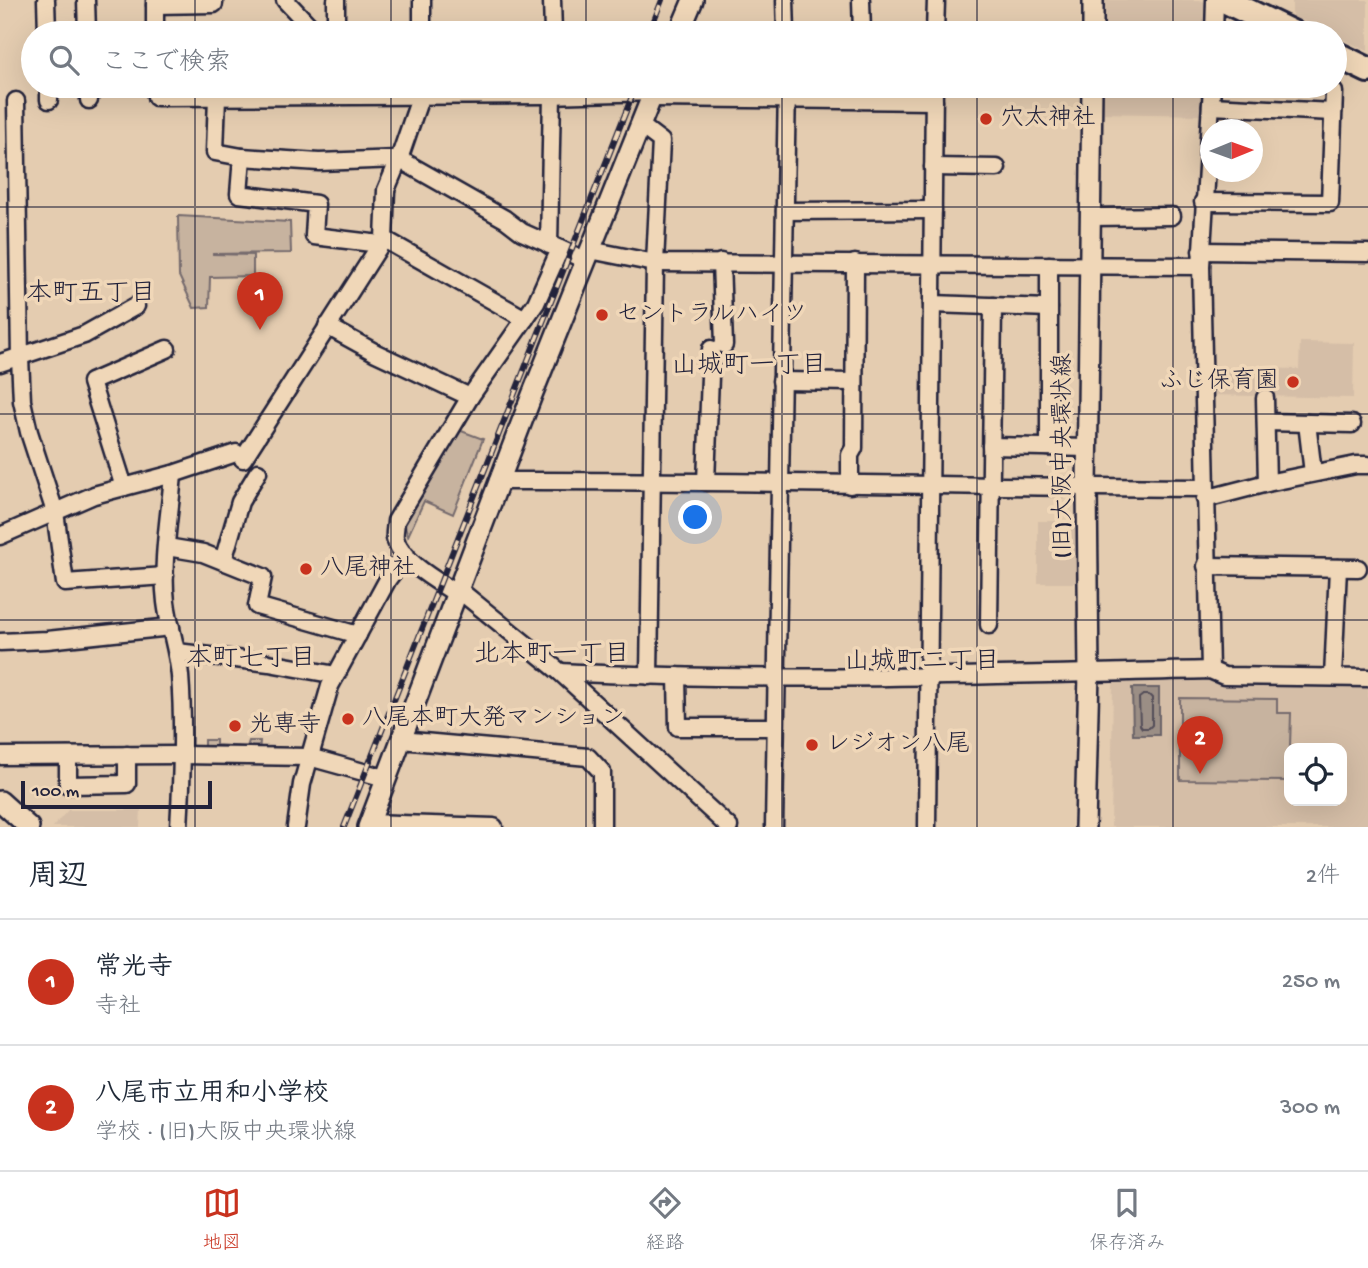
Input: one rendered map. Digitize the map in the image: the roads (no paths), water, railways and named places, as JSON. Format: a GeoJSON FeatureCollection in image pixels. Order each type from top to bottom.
{"type":"FeatureCollection","features":[{"type":"Feature","properties":{"kind":"main road"},"geometry":{"type":"LineString","coordinates":[[1224,0],[1267,21]]}},
{"type":"Feature","properties":{"kind":"main road"},"geometry":{"type":"LineString","coordinates":[[1347,60],[1368,70]]}},
{"type":"Feature","properties":{"kind":"street"},"geometry":{"type":"LineString","coordinates":[[46,0],[47,21]]}},
{"type":"Feature","properties":{"kind":"street"},"geometry":{"type":"LineString","coordinates":[[86,0],[87,21]]}},
{"type":"Feature","properties":{"kind":"street"},"geometry":{"type":"LineString","coordinates":[[155,21],[155,2],[214,4],[214,0]]}},
{"type":"Feature","properties":{"kind":"street"},"geometry":{"type":"LineString","coordinates":[[285,0],[305,21]]}},
{"type":"Feature","properties":{"kind":"street"},"geometry":{"type":"LineString","coordinates":[[336,0],[336,21]]}},
{"type":"Feature","properties":{"kind":"street"},"geometry":{"type":"LineString","coordinates":[[422,0],[422,21]]}},
{"type":"Feature","properties":{"kind":"street"},"geometry":{"type":"LineString","coordinates":[[552,0],[553,21]]}},
{"type":"Feature","properties":{"kind":"street"},"geometry":{"type":"LineString","coordinates":[[684,21],[693,0]]}},
{"type":"Feature","properties":{"kind":"street"},"geometry":{"type":"LineString","coordinates":[[785,0],[786,21]]}},
{"type":"Feature","properties":{"kind":"street"},"geometry":{"type":"LineString","coordinates":[[861,0],[862,21]]}},
{"type":"Feature","properties":{"kind":"street"},"geometry":{"type":"LineString","coordinates":[[935,21],[936,0]]}},
{"type":"Feature","properties":{"kind":"street"},"geometry":{"type":"LineString","coordinates":[[1093,0],[1093,21]]}},
{"type":"Feature","properties":{"kind":"street"},"geometry":{"type":"LineString","coordinates":[[1214,21],[1215,0]]}},
{"type":"Feature","properties":{"kind":"street"},"geometry":{"type":"LineString","coordinates":[[217,98],[215,152],[242,157],[318,162],[400,159],[505,219],[522,232],[554,247],[587,255],[655,263],[1091,265],[1201,258],[1368,254]]}},
{"type":"Feature","properties":{"kind":"street"},"geometry":{"type":"LineString","coordinates":[[0,536],[94,495],[240,456],[382,242],[386,190],[400,159],[419,98]]}},
{"type":"Feature","properties":{"kind":"street"},"geometry":{"type":"LineString","coordinates":[[549,98],[554,247],[536,303],[470,397],[396,521],[394,537],[420,569],[458,592],[560,672],[729,827]]}},
{"type":"Feature","properties":{"kind":"street"},"geometry":{"type":"LineString","coordinates":[[494,827],[377,825],[385,778],[498,481],[651,98]]}},
{"type":"Feature","properties":{"kind":"street"},"geometry":{"type":"LineString","coordinates":[[774,827],[787,98]]}},
{"type":"Feature","properties":{"kind":"street"},"geometry":{"type":"LineString","coordinates":[[927,827],[934,98]]}},
{"type":"Feature","properties":{"kind":"street","name":"(旧)大阪中央環状線"},"geometry":{"type":"LineString","coordinates":[[1085,827],[1089,673],[1087,488],[1092,98]]}},
{"type":"Feature","properties":{"kind":"street"},"geometry":{"type":"LineString","coordinates":[[1210,670],[1201,258],[1211,98]]}},
{"type":"Feature","properties":{"kind":"street"},"geometry":{"type":"LineString","coordinates":[[1203,202],[1330,203],[1334,98]]}},
{"type":"Feature","properties":{"kind":"street"},"geometry":{"type":"LineString","coordinates":[[16,101],[22,401],[29,432],[55,512],[65,583],[165,576]]}},
{"type":"Feature","properties":{"kind":"street"},"geometry":{"type":"LineString","coordinates":[[1211,106],[1333,112]]}},
{"type":"Feature","properties":{"kind":"street"},"geometry":{"type":"LineString","coordinates":[[640,125],[661,141],[655,263],[649,676]]}},
{"type":"Feature","properties":{"kind":"street"},"geometry":{"type":"LineString","coordinates":[[242,157],[239,194],[316,204],[314,236],[382,242],[525,319]]}},
{"type":"Feature","properties":{"kind":"street"},"geometry":{"type":"LineString","coordinates":[[933,167],[997,168]]}},
{"type":"Feature","properties":{"kind":"street"},"geometry":{"type":"LineString","coordinates":[[785,211],[933,209]]}},
{"type":"Feature","properties":{"kind":"street"},"geometry":{"type":"LineString","coordinates":[[1091,217],[1172,216]]}},
{"type":"Feature","properties":{"kind":"street"},"geometry":{"type":"LineString","coordinates":[[706,482],[718,347],[721,262]]}},
{"type":"Feature","properties":{"kind":"street"},"geometry":{"type":"LineString","coordinates":[[850,485],[850,455],[854,448],[855,263]]}},
{"type":"Feature","properties":{"kind":"street"},"geometry":{"type":"LineString","coordinates":[[1049,265],[1049,447]]}},
{"type":"Feature","properties":{"kind":"street"},"geometry":{"type":"LineString","coordinates":[[932,304],[1049,308]]}},
{"type":"Feature","properties":{"kind":"street"},"geometry":{"type":"LineString","coordinates":[[0,363],[85,335],[136,306]]}},
{"type":"Feature","properties":{"kind":"street"},"geometry":{"type":"LineString","coordinates":[[989,625],[993,306]]}},
{"type":"Feature","properties":{"kind":"street"},"geometry":{"type":"LineString","coordinates":[[327,326],[376,353],[470,397]]}},
{"type":"Feature","properties":{"kind":"street"},"geometry":{"type":"LineString","coordinates":[[124,487],[92,382],[167,349]]}},
{"type":"Feature","properties":{"kind":"street"},"geometry":{"type":"LineString","coordinates":[[781,381],[854,382]]}},
{"type":"Feature","properties":{"kind":"street"},"geometry":{"type":"LineString","coordinates":[[1265,398],[1267,483]]}},
{"type":"Feature","properties":{"kind":"street"},"geometry":{"type":"LineString","coordinates":[[1266,422],[1352,424]]}},
{"type":"Feature","properties":{"kind":"street"},"geometry":{"type":"LineString","coordinates":[[1307,423],[1313,473]]}},
{"type":"Feature","properties":{"kind":"street"},"geometry":{"type":"LineString","coordinates":[[991,446],[1088,448]]}},
{"type":"Feature","properties":{"kind":"street"},"geometry":{"type":"LineString","coordinates":[[498,481],[652,480],[1087,488],[1205,494],[1368,465]]}},
{"type":"Feature","properties":{"kind":"street"},"geometry":{"type":"LineString","coordinates":[[223,561],[240,502],[258,472]]}},
{"type":"Feature","properties":{"kind":"street"},"geometry":{"type":"LineString","coordinates":[[173,474],[165,576],[166,603],[180,678],[179,827]]}},
{"type":"Feature","properties":{"kind":"street"},"geometry":{"type":"LineString","coordinates":[[167,547],[203,553],[263,576],[257,606],[358,635]]}},
{"type":"Feature","properties":{"kind":"street"},"geometry":{"type":"LineString","coordinates":[[296,827],[309,757],[330,686],[388,579],[406,555]]}},
{"type":"Feature","properties":{"kind":"street"},"geometry":{"type":"LineString","coordinates":[[1206,566],[1357,568]]}},
{"type":"Feature","properties":{"kind":"street"},"geometry":{"type":"LineString","coordinates":[[1333,677],[1338,568]]}},
{"type":"Feature","properties":{"kind":"street"},"geometry":{"type":"LineString","coordinates":[[0,642],[47,640],[171,627]]}},
{"type":"Feature","properties":{"kind":"street"},"geometry":{"type":"LineString","coordinates":[[177,652],[269,663],[336,675]]}},
{"type":"Feature","properties":{"kind":"street"},"geometry":{"type":"LineString","coordinates":[[560,672],[649,676],[776,676],[1210,670],[1224,676],[1368,678]]}},
{"type":"Feature","properties":{"kind":"street"},"geometry":{"type":"LineString","coordinates":[[677,676],[678,727],[775,727]]}},
{"type":"Feature","properties":{"kind":"street"},"geometry":{"type":"LineString","coordinates":[[401,740],[588,757],[602,772],[602,827]]}},
{"type":"Feature","properties":{"kind":"street"},"geometry":{"type":"LineString","coordinates":[[68,756],[68,785],[127,784],[127,755]]}},
{"type":"Feature","properties":{"kind":"street"},"geometry":{"type":"LineString","coordinates":[[0,756],[309,757],[385,778]]}},
{"type":"Feature","properties":{"kind":"street"},"geometry":{"type":"LineString","coordinates":[[0,801],[29,827]]}},
{"type":"Feature","properties":{"kind":"water"},"geometry":{"type":"Polygon","coordinates":[[[1132,688],[1159,688],[1159,735],[1133,735],[1132,688]]]}},
{"type":"Feature","properties":{"kind":"railway"},"geometry":{"type":"LineString","coordinates":[[654,21],[662,0]]}},
{"type":"Feature","properties":{"kind":"railway"},"geometry":{"type":"LineString","coordinates":[[344,827],[631,98]]}},
{"type":"Feature","properties":{"kind":"place","name":"穴太神社"},"geometry":{"type":"Point","coordinates":[986,119]}},
{"type":"Feature","properties":{"kind":"place","name":"セントラルハイツ"},"geometry":{"type":"Point","coordinates":[602,315]}},
{"type":"Feature","properties":{"kind":"place","name":"常光寺"},"geometry":{"type":"Point","coordinates":[260,330]}},
{"type":"Feature","properties":{"kind":"place","name":"ふじ保育園"},"geometry":{"type":"Point","coordinates":[1293,382]}},
{"type":"Feature","properties":{"kind":"place","name":"八尾神社"},"geometry":{"type":"Point","coordinates":[306,569]}},
{"type":"Feature","properties":{"kind":"place","name":"八尾本町大発マンション"},"geometry":{"type":"Point","coordinates":[348,719]}},
{"type":"Feature","properties":{"kind":"place","name":"光専寺"},"geometry":{"type":"Point","coordinates":[235,726]}},
{"type":"Feature","properties":{"kind":"place","name":"レジオン八尾"},"geometry":{"type":"Point","coordinates":[812,745]}},
{"type":"Feature","properties":{"kind":"place","name":"八尾市立用和小学校"},"geometry":{"type":"Point","coordinates":[1200,774]}},
{"type":"Feature","properties":{"kind":"district","name":"本町五丁目"},"geometry":{"type":"Point","coordinates":[91,295]}},
{"type":"Feature","properties":{"kind":"district","name":"山城町一丁目"},"geometry":{"type":"Point","coordinates":[749,367]}},
{"type":"Feature","properties":{"kind":"district","name":"北本町一丁目"},"geometry":{"type":"Point","coordinates":[552,656]}},
{"type":"Feature","properties":{"kind":"district","name":"本町七丁目"},"geometry":{"type":"Point","coordinates":[251,660]}},
{"type":"Feature","properties":{"kind":"district","name":"山城町二丁目"},"geometry":{"type":"Point","coordinates":[922,663]}}]}
